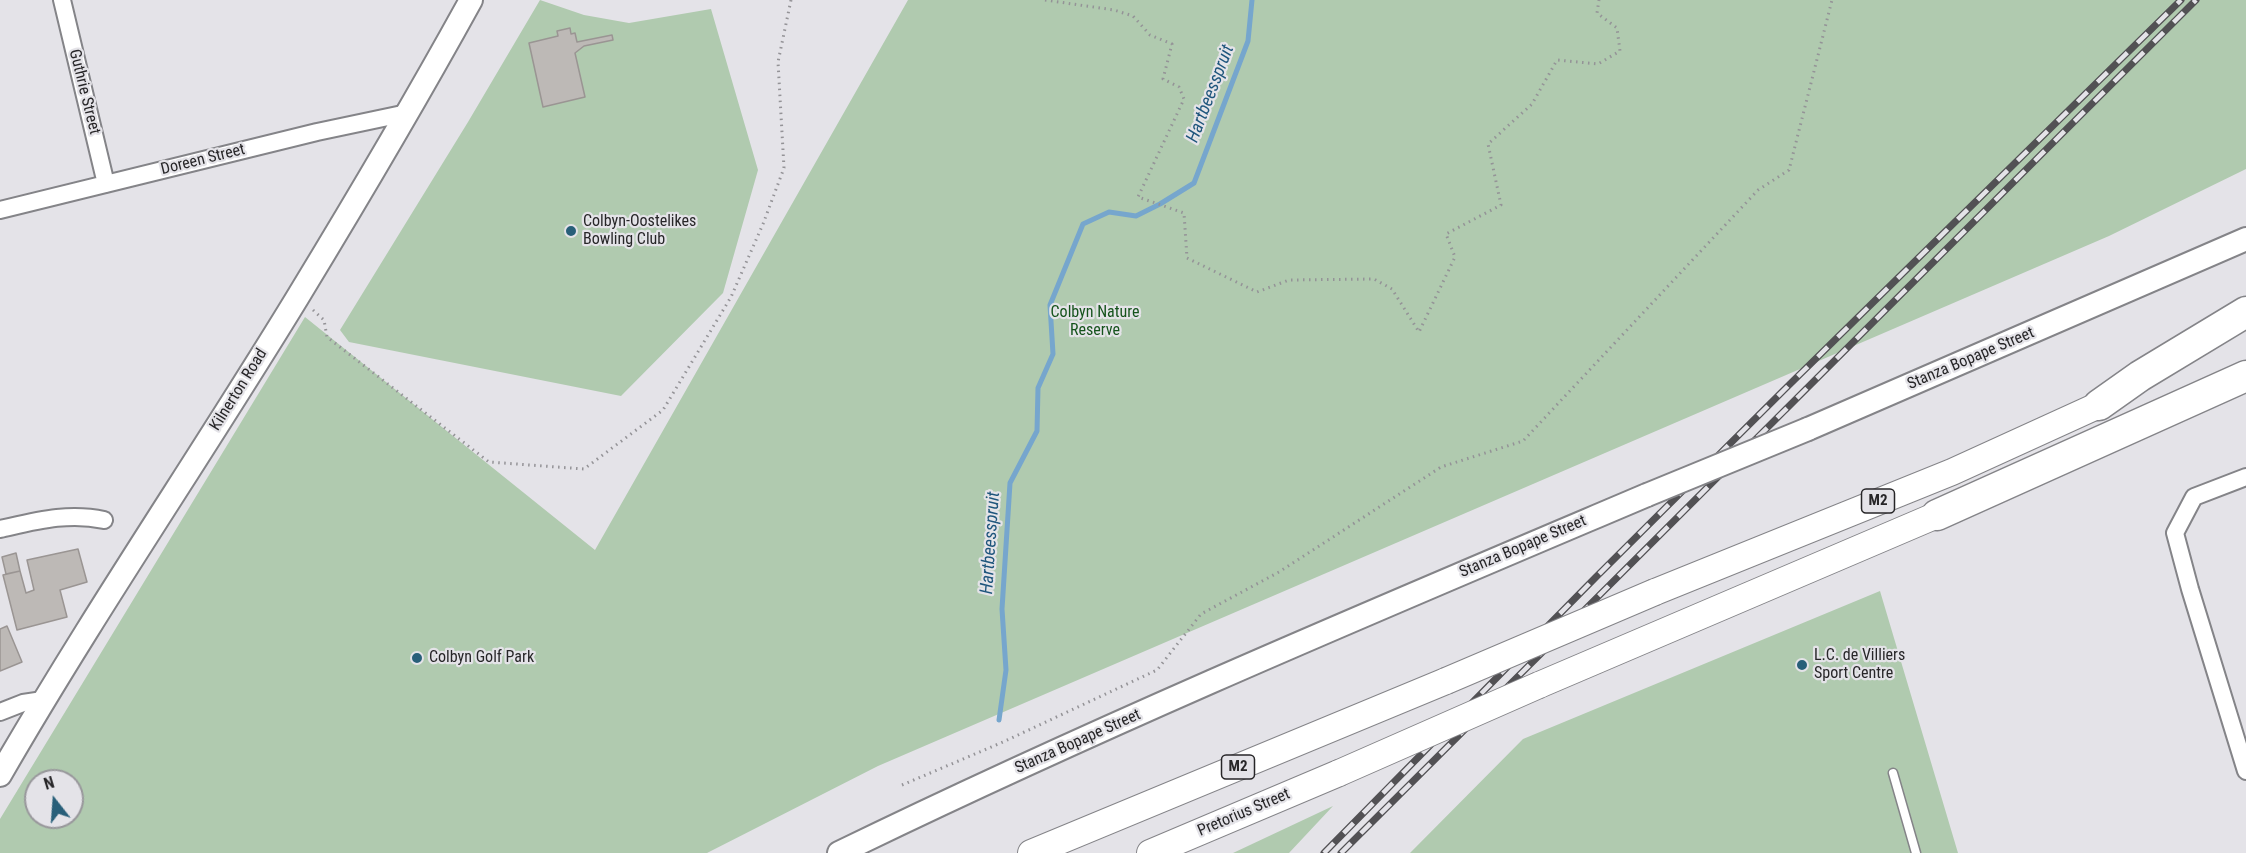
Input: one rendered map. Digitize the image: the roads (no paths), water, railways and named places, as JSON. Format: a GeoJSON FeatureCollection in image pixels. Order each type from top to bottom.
{"type":"FeatureCollection","features":[{"type":"Feature","properties":{"kind":"highway"},"geometry":{"type":"LineString","coordinates":[[2099,405],[2140,376],[2246,312]]}},
{"type":"Feature","properties":{"kind":"highway","name":"M2"},"geometry":{"type":"LineString","coordinates":[[2099,405],[2246,335]]}},
{"type":"Feature","properties":{"kind":"highway","name":"M2"},"geometry":{"type":"LineString","coordinates":[[1937,515],[2246,376]]}},
{"type":"Feature","properties":{"kind":"highway"},"geometry":{"type":"LineString","coordinates":[[1937,515],[2075,465],[2246,397]]}},
{"type":"Feature","properties":{"kind":"main road","name":"Kilnerton Road"},"geometry":{"type":"LineString","coordinates":[[0,775],[44,700],[292,306],[407,113],[471,0]]}},
{"type":"Feature","properties":{"kind":"main road","name":"Stanza Bopape Street"},"geometry":{"type":"LineString","coordinates":[[2212,255],[2246,233]]}},
{"type":"Feature","properties":{"kind":"main road","name":"Stanza Bopape Street"},"geometry":{"type":"LineString","coordinates":[[840,853],[1065,747],[1280,651],[1808,429],[2246,239]]}},
{"type":"Feature","properties":{"kind":"main road","name":"M2"},"geometry":{"type":"LineString","coordinates":[[1031,853],[1655,592],[1952,472],[2099,405]]}},
{"type":"Feature","properties":{"kind":"main road","name":"Pretorius Street"},"geometry":{"type":"LineString","coordinates":[[1150,853],[1937,515]]}},
{"type":"Feature","properties":{"kind":"street","name":"Guthrie Street"},"geometry":{"type":"LineString","coordinates":[[62,0],[106,184]]}},
{"type":"Feature","properties":{"kind":"street","name":"Doreen Street"},"geometry":{"type":"LineString","coordinates":[[0,210],[317,132],[407,113]]}},
{"type":"Feature","properties":{"kind":"street"},"geometry":{"type":"LineString","coordinates":[[2246,477],[2194,496],[2175,533],[2190,590],[2246,771]]}},
{"type":"Feature","properties":{"kind":"street"},"geometry":{"type":"LineString","coordinates":[[0,529],[63,516],[89,516],[104,520]]}},
{"type":"Feature","properties":{"kind":"street"},"geometry":{"type":"LineString","coordinates":[[0,712],[23,703],[44,700]]}},
{"type":"Feature","properties":{"kind":"lane"},"geometry":{"type":"LineString","coordinates":[[1893,773],[1916,853]]}},
{"type":"Feature","properties":{"kind":"waterway","name":"Hartbeesspruit"},"geometry":{"type":"LineString","coordinates":[[999,720],[1006,670],[1002,609],[1010,483],[1037,431],[1038,388],[1053,354],[1050,305],[1083,224],[1109,212],[1136,216],[1194,183],[1248,41],[1252,0]]}},
{"type":"Feature","properties":{"kind":"railway"},"geometry":{"type":"LineString","coordinates":[[1324,853],[1596,577],[2181,0]]}},
{"type":"Feature","properties":{"kind":"railway"},"geometry":{"type":"LineString","coordinates":[[1341,853],[2196,0]]}},
{"type":"Feature","properties":{"kind":"place","name":"Colbyn-Oostelikes Bowling Club"},"geometry":{"type":"Point","coordinates":[571,231]}},
{"type":"Feature","properties":{"kind":"place","name":"Colbyn Golf Park"},"geometry":{"type":"Point","coordinates":[417,658]}},
{"type":"Feature","properties":{"kind":"place","name":"L.C. de Villiers Sport Centre"},"geometry":{"type":"Point","coordinates":[1802,665]}},
{"type":"Feature","properties":{"kind":"park label","name":"Colbyn Nature Reserve"},"geometry":{"type":"Point","coordinates":[1095,322]}}]}
